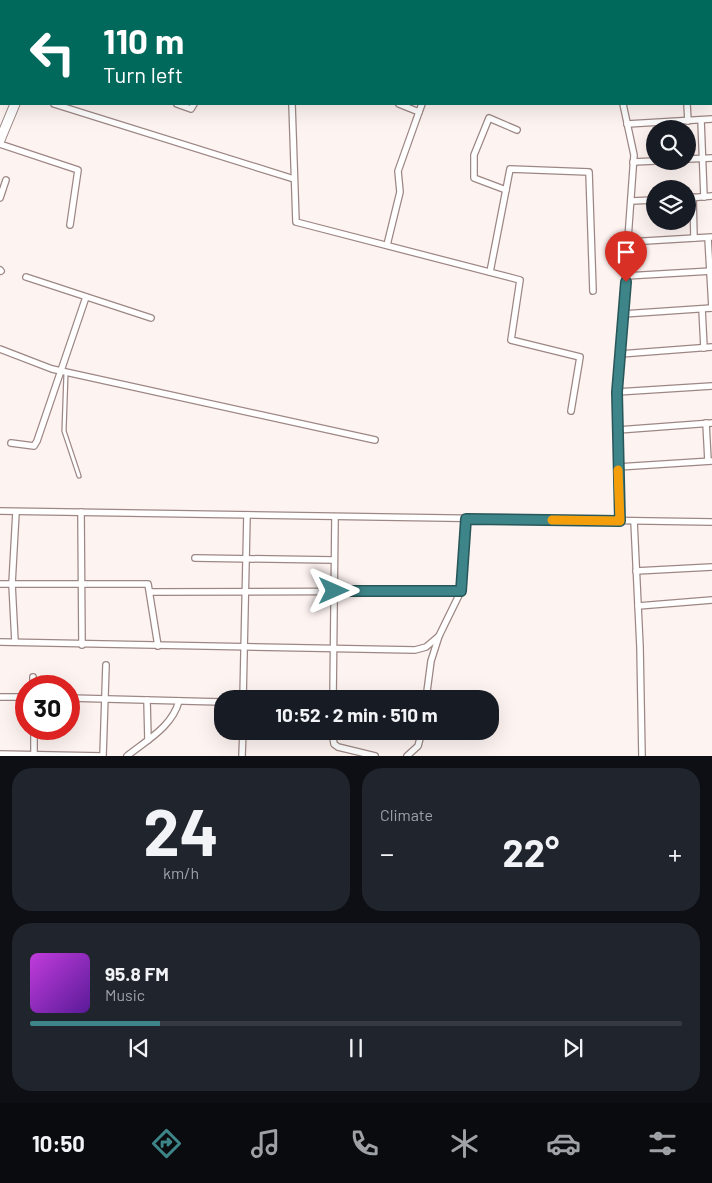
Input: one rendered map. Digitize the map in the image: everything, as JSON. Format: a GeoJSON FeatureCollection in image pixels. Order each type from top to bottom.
{"type":"FeatureCollection","features":[{"type":"Feature","properties":{"kind":"main road"},"geometry":{"type":"LineString","coordinates":[[0,140],[15,105]]}},
{"type":"Feature","properties":{"kind":"street"},"geometry":{"type":"LineString","coordinates":[[57,105],[294,179]]}},
{"type":"Feature","properties":{"kind":"street"},"geometry":{"type":"LineString","coordinates":[[180,105],[191,108],[193,105]]}},
{"type":"Feature","properties":{"kind":"street"},"geometry":{"type":"LineString","coordinates":[[292,105],[296,222],[520,280],[511,340],[580,357],[571,412]]}},
{"type":"Feature","properties":{"kind":"street"},"geometry":{"type":"LineString","coordinates":[[401,105],[419,112]]}},
{"type":"Feature","properties":{"kind":"street"},"geometry":{"type":"LineString","coordinates":[[387,245],[400,192],[398,171],[422,105]]}},
{"type":"Feature","properties":{"kind":"street"},"geometry":{"type":"LineString","coordinates":[[620,521],[617,392],[633,162],[623,105]]}},
{"type":"Feature","properties":{"kind":"street"},"geometry":{"type":"LineString","coordinates":[[687,105],[688,120]]}},
{"type":"Feature","properties":{"kind":"street"},"geometry":{"type":"LineString","coordinates":[[506,190],[474,178],[474,155],[489,118],[517,130]]}},
{"type":"Feature","properties":{"kind":"street"},"geometry":{"type":"LineString","coordinates":[[696,120],[712,119]]}},
{"type":"Feature","properties":{"kind":"street"},"geometry":{"type":"LineString","coordinates":[[701,120],[704,158],[704,197]]}},
{"type":"Feature","properties":{"kind":"street"},"geometry":{"type":"LineString","coordinates":[[627,124],[646,123]]}},
{"type":"Feature","properties":{"kind":"street"},"geometry":{"type":"LineString","coordinates":[[0,144],[78,170],[70,224]]}},
{"type":"Feature","properties":{"kind":"street"},"geometry":{"type":"LineString","coordinates":[[696,158],[712,158]]}},
{"type":"Feature","properties":{"kind":"street"},"geometry":{"type":"LineString","coordinates":[[633,162],[646,161]]}},
{"type":"Feature","properties":{"kind":"street"},"geometry":{"type":"LineString","coordinates":[[490,272],[510,170],[589,172],[593,291]]}},
{"type":"Feature","properties":{"kind":"street"},"geometry":{"type":"LineString","coordinates":[[0,198],[6,180]]}},
{"type":"Feature","properties":{"kind":"street"},"geometry":{"type":"LineString","coordinates":[[696,197],[712,196]]}},
{"type":"Feature","properties":{"kind":"street"},"geometry":{"type":"LineString","coordinates":[[631,201],[646,200]]}},
{"type":"Feature","properties":{"kind":"street"},"geometry":{"type":"LineString","coordinates":[[693,230],[694,238]]}},
{"type":"Feature","properties":{"kind":"street"},"geometry":{"type":"LineString","coordinates":[[623,314],[712,308],[710,238],[628,242]]}},
{"type":"Feature","properties":{"kind":"street"},"geometry":{"type":"LineString","coordinates":[[626,276],[711,272]]}},
{"type":"Feature","properties":{"kind":"street"},"geometry":{"type":"LineString","coordinates":[[26,277],[151,318]]}},
{"type":"Feature","properties":{"kind":"street"},"geometry":{"type":"LineString","coordinates":[[12,443],[34,446],[64,372],[86,297]]}},
{"type":"Feature","properties":{"kind":"street"},"geometry":{"type":"LineString","coordinates":[[702,309],[704,348]]}},
{"type":"Feature","properties":{"kind":"street"},"geometry":{"type":"LineString","coordinates":[[620,354],[712,347]]}},
{"type":"Feature","properties":{"kind":"street"},"geometry":{"type":"LineString","coordinates":[[0,349],[64,372],[375,440]]}},
{"type":"Feature","properties":{"kind":"street"},"geometry":{"type":"LineString","coordinates":[[617,392],[712,386]]}},
{"type":"Feature","properties":{"kind":"street"},"geometry":{"type":"LineString","coordinates":[[618,430],[709,423],[710,461],[618,466]]}},
{"type":"Feature","properties":{"kind":"street"},"geometry":{"type":"LineString","coordinates":[[0,511],[335,518],[712,522]]}},
{"type":"Feature","properties":{"kind":"street"},"geometry":{"type":"LineString","coordinates":[[15,642],[12,584],[16,512]]}},
{"type":"Feature","properties":{"kind":"street"},"geometry":{"type":"LineString","coordinates":[[81,512],[82,645]]}},
{"type":"Feature","properties":{"kind":"street"},"geometry":{"type":"LineString","coordinates":[[243,690],[247,515]]}},
{"type":"Feature","properties":{"kind":"street"},"geometry":{"type":"LineString","coordinates":[[333,690],[335,518]]}},
{"type":"Feature","properties":{"kind":"street"},"geometry":{"type":"LineString","coordinates":[[427,690],[430,661],[461,591],[466,519]]}},
{"type":"Feature","properties":{"kind":"street"},"geometry":{"type":"LineString","coordinates":[[634,521],[642,756]]}},
{"type":"Feature","properties":{"kind":"street"},"geometry":{"type":"LineString","coordinates":[[195,558],[334,560]]}},
{"type":"Feature","properties":{"kind":"street"},"geometry":{"type":"LineString","coordinates":[[636,572],[712,567]]}},
{"type":"Feature","properties":{"kind":"street"},"geometry":{"type":"LineString","coordinates":[[0,584],[148,584],[158,646]]}},
{"type":"Feature","properties":{"kind":"street"},"geometry":{"type":"LineString","coordinates":[[150,592],[245,590],[461,591]]}},
{"type":"Feature","properties":{"kind":"street"},"geometry":{"type":"LineString","coordinates":[[638,606],[712,600]]}},
{"type":"Feature","properties":{"kind":"street"},"geometry":{"type":"LineString","coordinates":[[0,642],[415,650],[426,647],[440,636]]}},
{"type":"Feature","properties":{"kind":"street"},"geometry":{"type":"LineString","coordinates":[[0,754],[102,756],[106,666]]}},
{"type":"Feature","properties":{"kind":"street"},"geometry":{"type":"LineString","coordinates":[[0,697],[15,697]]}},
{"type":"Feature","properties":{"kind":"street"},"geometry":{"type":"LineString","coordinates":[[80,698],[214,702]]}},
{"type":"Feature","properties":{"kind":"street"},"geometry":{"type":"LineString","coordinates":[[147,700],[148,740]]}},
{"type":"Feature","properties":{"kind":"street"},"geometry":{"type":"LineString","coordinates":[[127,756],[166,725],[176,714],[179,701]]}},
{"type":"Feature","properties":{"kind":"street"},"geometry":{"type":"LineString","coordinates":[[34,740],[34,755]]}},
{"type":"Feature","properties":{"kind":"street"},"geometry":{"type":"LineString","coordinates":[[242,740],[242,756]]}},
{"type":"Feature","properties":{"kind":"street"},"geometry":{"type":"LineString","coordinates":[[333,740],[334,744],[338,747],[375,756]]}},
{"type":"Feature","properties":{"kind":"street"},"geometry":{"type":"LineString","coordinates":[[407,756],[418,746],[420,740]]}},
{"type":"Feature","properties":{"kind":"lane"},"geometry":{"type":"LineString","coordinates":[[64,372],[64,431],[79,476]]}},
{"type":"Feature","properties":{"kind":"slow traffic"},"geometry":{"type":"LineString","coordinates":[[552,520],[620,521],[618,470]]}},
{"type":"Feature","properties":{"kind":"route"},"geometry":{"type":"LineString","coordinates":[[334,591],[461,591],[466,519],[620,521],[617,392],[626,282]]}}]}
